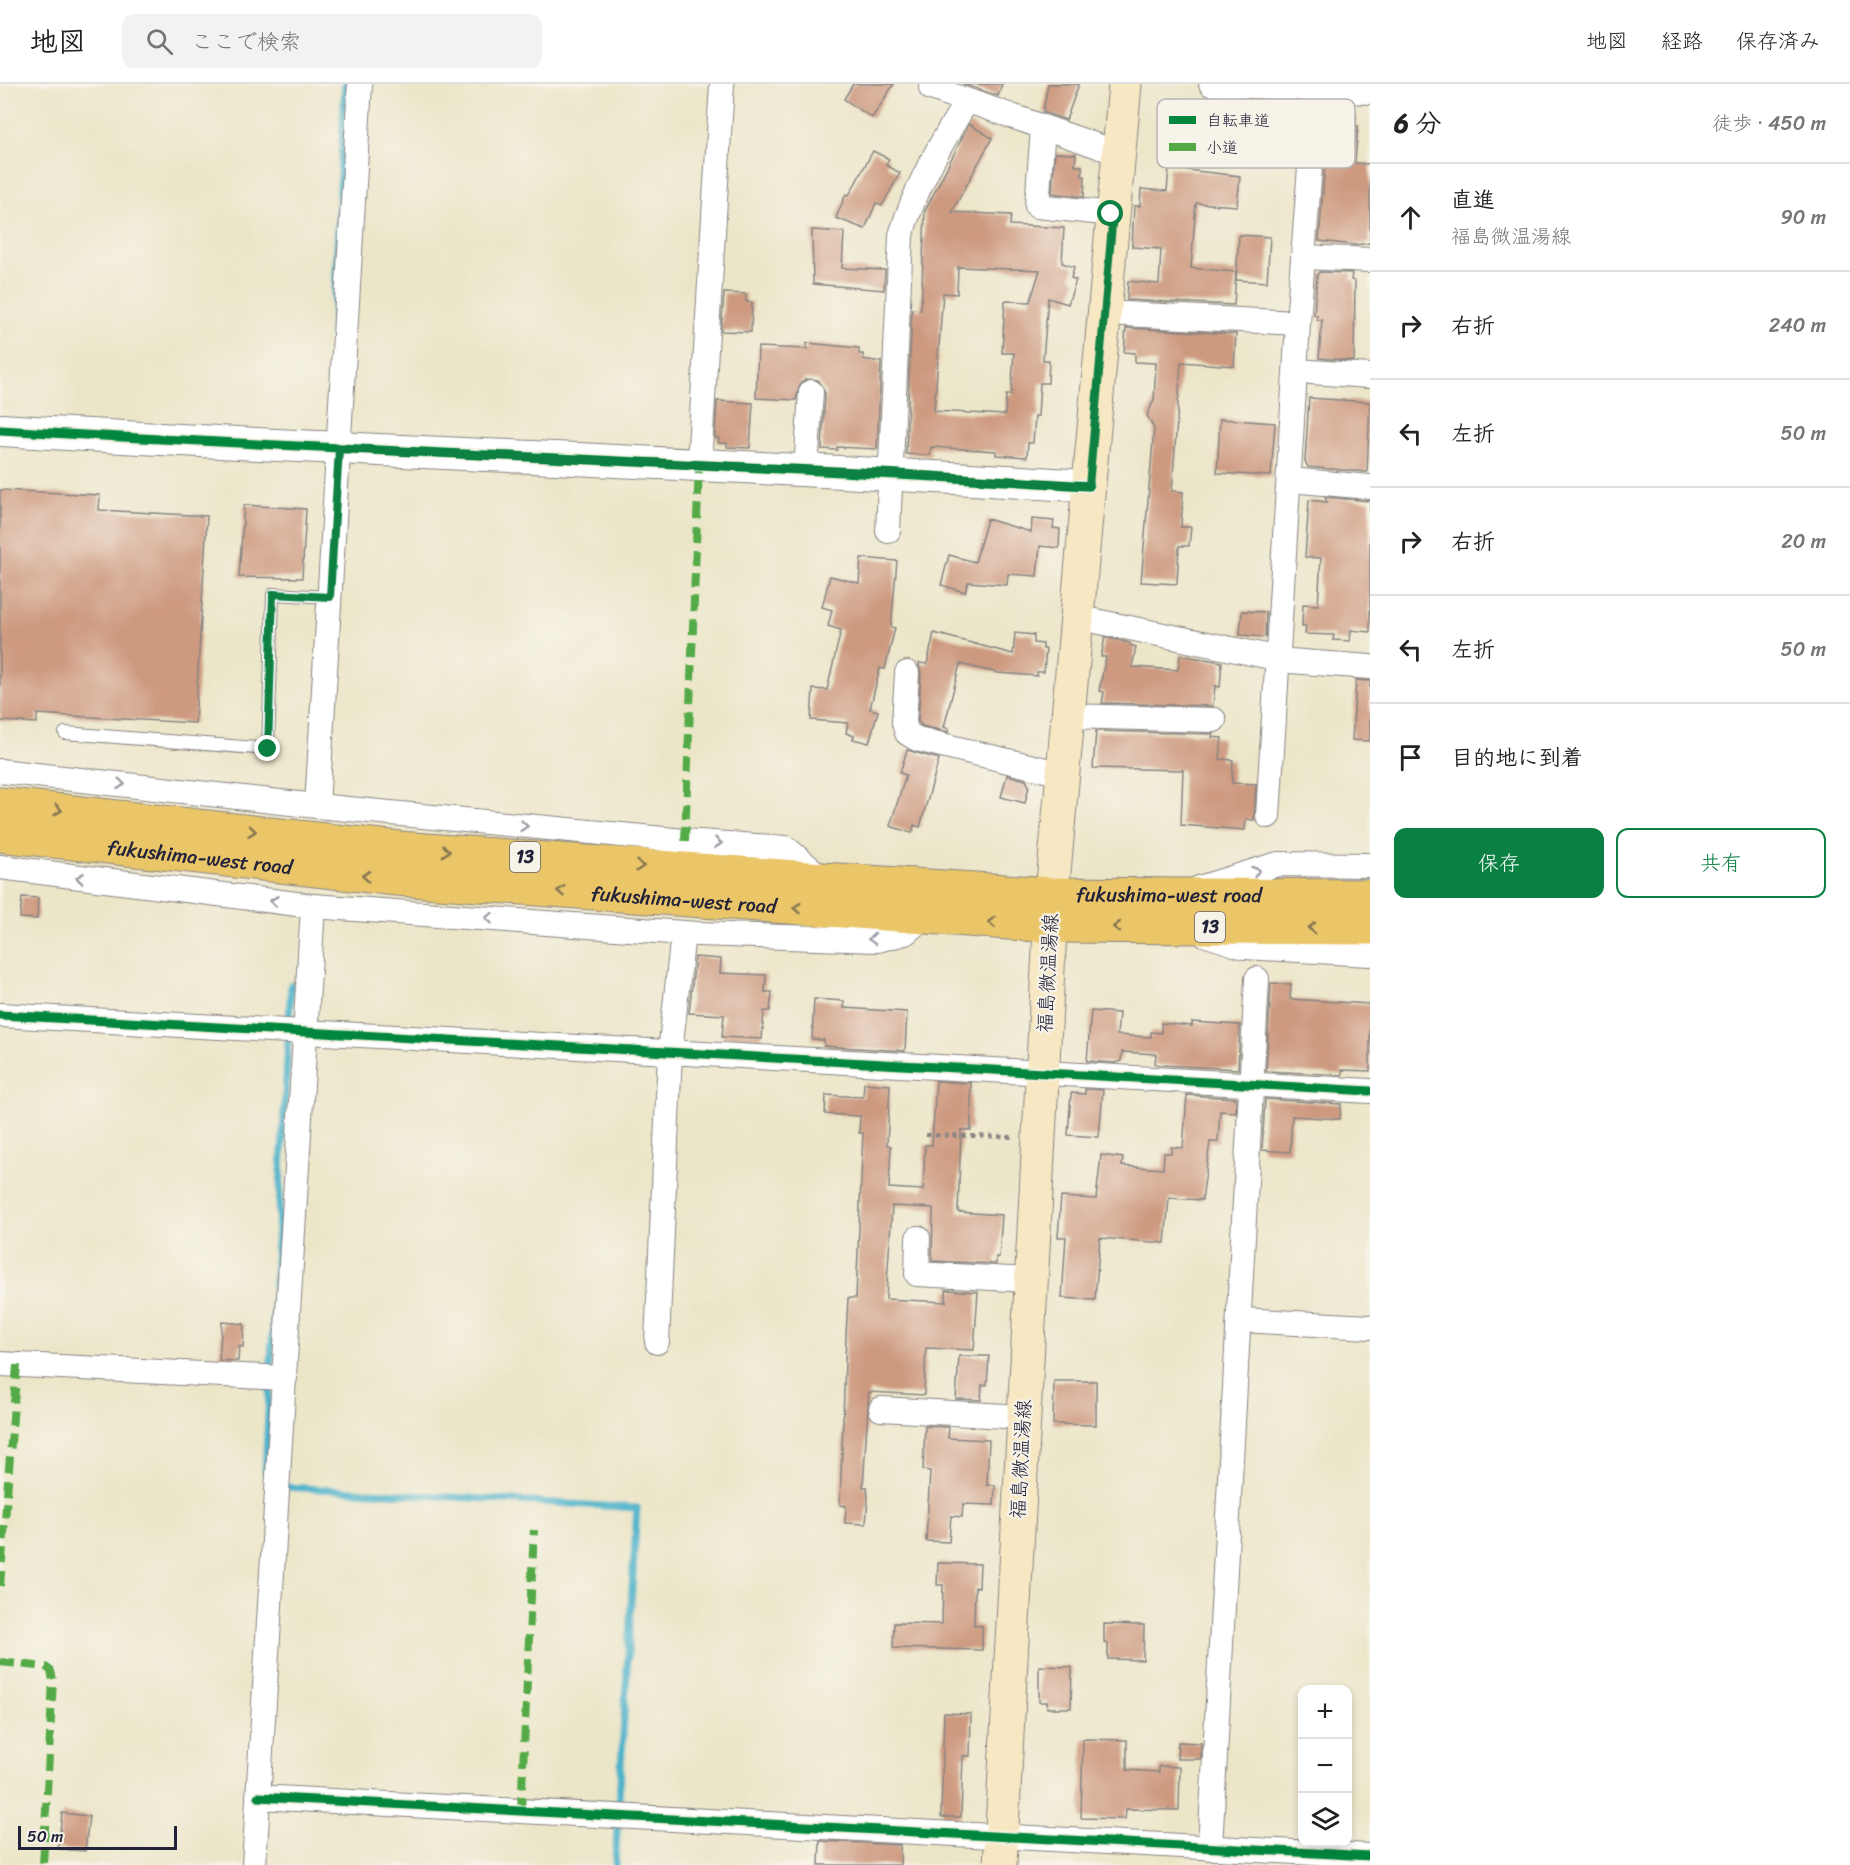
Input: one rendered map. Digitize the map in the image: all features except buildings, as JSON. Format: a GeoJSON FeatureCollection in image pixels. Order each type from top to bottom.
{"type":"FeatureCollection","features":[{"type":"Feature","properties":{"kind":"highway","name":"fukushima-west road"},"geometry":{"type":"LineString","coordinates":[[0,804],[399,848],[823,879],[1052,894],[1370,896]]}},
{"type":"Feature","properties":{"kind":"highway","name":"fukushima-west road"},"geometry":{"type":"LineString","coordinates":[[0,835],[397,879],[1050,926],[1370,928]]}},
{"type":"Feature","properties":{"kind":"main road","name":"福島微温湯線"},"geometry":{"type":"LineString","coordinates":[[1001,1851],[1052,894],[1125,84]]}},
{"type":"Feature","properties":{"kind":"street"},"geometry":{"type":"LineString","coordinates":[[316,807],[360,84]]}},
{"type":"Feature","properties":{"kind":"street"},"geometry":{"type":"LineString","coordinates":[[699,465],[722,84]]}},
{"type":"Feature","properties":{"kind":"street"},"geometry":{"type":"LineString","coordinates":[[1210,84],[1314,87],[1370,92]]}},
{"type":"Feature","properties":{"kind":"street"},"geometry":{"type":"LineString","coordinates":[[931,88],[1118,153]]}},
{"type":"Feature","properties":{"kind":"street"},"geometry":{"type":"LineString","coordinates":[[888,531],[901,235],[911,203],[926,170],[966,102]]}},
{"type":"Feature","properties":{"kind":"street"},"geometry":{"type":"LineString","coordinates":[[1043,128],[1037,206],[1113,214]]}},
{"type":"Feature","properties":{"kind":"street"},"geometry":{"type":"LineString","coordinates":[[1268,816],[1297,370],[1298,323],[1311,168]]}},
{"type":"Feature","properties":{"kind":"street"},"geometry":{"type":"LineString","coordinates":[[1304,257],[1370,260]]}},
{"type":"Feature","properties":{"kind":"street"},"geometry":{"type":"LineString","coordinates":[[1105,313],[1298,323]]}},
{"type":"Feature","properties":{"kind":"street"},"geometry":{"type":"LineString","coordinates":[[1297,370],[1370,376]]}},
{"type":"Feature","properties":{"kind":"street"},"geometry":{"type":"LineString","coordinates":[[806,470],[811,392]]}},
{"type":"Feature","properties":{"kind":"street"},"geometry":{"type":"LineString","coordinates":[[0,430],[339,449],[891,473],[1089,486]]}},
{"type":"Feature","properties":{"kind":"street"},"geometry":{"type":"LineString","coordinates":[[1289,480],[1370,487]]}},
{"type":"Feature","properties":{"kind":"street"},"geometry":{"type":"LineString","coordinates":[[1076,617],[1277,658],[1370,667]]}},
{"type":"Feature","properties":{"kind":"street"},"geometry":{"type":"LineString","coordinates":[[907,673],[904,723],[907,733],[917,739],[1062,774]]}},
{"type":"Feature","properties":{"kind":"street"},"geometry":{"type":"LineString","coordinates":[[1068,716],[1214,720]]}},
{"type":"Feature","properties":{"kind":"street"},"geometry":{"type":"LineString","coordinates":[[0,771],[316,807],[685,841],[786,848],[823,879]]}},
{"type":"Feature","properties":{"kind":"street"},"geometry":{"type":"LineString","coordinates":[[1180,895],[1278,864],[1370,865]]}},
{"type":"Feature","properties":{"kind":"street"},"geometry":{"type":"LineString","coordinates":[[0,867],[314,906],[683,933],[878,940],[905,933],[924,917]]}},
{"type":"Feature","properties":{"kind":"street"},"geometry":{"type":"LineString","coordinates":[[254,1865],[314,906]]}},
{"type":"Feature","properties":{"kind":"street"},"geometry":{"type":"LineString","coordinates":[[1181,927],[1244,947],[1370,954]]}},
{"type":"Feature","properties":{"kind":"street"},"geometry":{"type":"LineString","coordinates":[[657,1342],[670,1053],[683,933]]}},
{"type":"Feature","properties":{"kind":"street"},"geometry":{"type":"LineString","coordinates":[[1210,1848],[1257,979]]}},
{"type":"Feature","properties":{"kind":"street"},"geometry":{"type":"LineString","coordinates":[[0,1015],[1370,1091]]}},
{"type":"Feature","properties":{"kind":"street"},"geometry":{"type":"LineString","coordinates":[[918,1238],[917,1274],[1030,1280]]}},
{"type":"Feature","properties":{"kind":"street"},"geometry":{"type":"LineString","coordinates":[[1239,1320],[1370,1327]]}},
{"type":"Feature","properties":{"kind":"street"},"geometry":{"type":"LineString","coordinates":[[0,1364],[285,1378]]}},
{"type":"Feature","properties":{"kind":"street"},"geometry":{"type":"LineString","coordinates":[[880,1409],[1023,1417]]}},
{"type":"Feature","properties":{"kind":"street"},"geometry":{"type":"LineString","coordinates":[[258,1797],[1001,1851],[1210,1848],[1370,1856]]}},
{"type":"Feature","properties":{"kind":"lane"},"geometry":{"type":"LineString","coordinates":[[65,733],[268,749],[273,594],[330,597]]}},
{"type":"Feature","properties":{"kind":"path"},"geometry":{"type":"LineString","coordinates":[[926,1135],[1038,1137]]}},
{"type":"Feature","properties":{"kind":"waterway"},"geometry":{"type":"LineString","coordinates":[[333,335],[345,84]]}},
{"type":"Feature","properties":{"kind":"waterway"},"geometry":{"type":"LineString","coordinates":[[273,1477],[265,1471],[291,985]]}},
{"type":"Feature","properties":{"kind":"waterway"},"geometry":{"type":"LineString","coordinates":[[282,1483],[287,1487],[637,1508],[615,1865]]}},
{"type":"Feature","properties":{"kind":"marked path"},"geometry":{"type":"LineString","coordinates":[[685,841],[699,465]]}},
{"type":"Feature","properties":{"kind":"marked path"},"geometry":{"type":"LineString","coordinates":[[0,1586],[17,1365]]}},
{"type":"Feature","properties":{"kind":"marked path"},"geometry":{"type":"LineString","coordinates":[[521,1811],[534,1530]]}},
{"type":"Feature","properties":{"kind":"marked path"},"geometry":{"type":"LineString","coordinates":[[0,1662],[46,1667],[51,1671],[53,1680],[43,1865]]}},
{"type":"Feature","properties":{"kind":"cycle path"},"geometry":{"type":"LineString","coordinates":[[0,430],[1089,486]]}},
{"type":"Feature","properties":{"kind":"cycle path"},"geometry":{"type":"LineString","coordinates":[[0,1015],[1370,1091]]}},
{"type":"Feature","properties":{"kind":"cycle path"},"geometry":{"type":"LineString","coordinates":[[258,1797],[1370,1856]]}},
{"type":"Feature","properties":{"kind":"route"},"geometry":{"type":"LineString","coordinates":[[268,749],[273,594],[330,597],[339,449],[891,473],[1089,486],[1105,313],[1113,214],[1111,214]]}}]}
